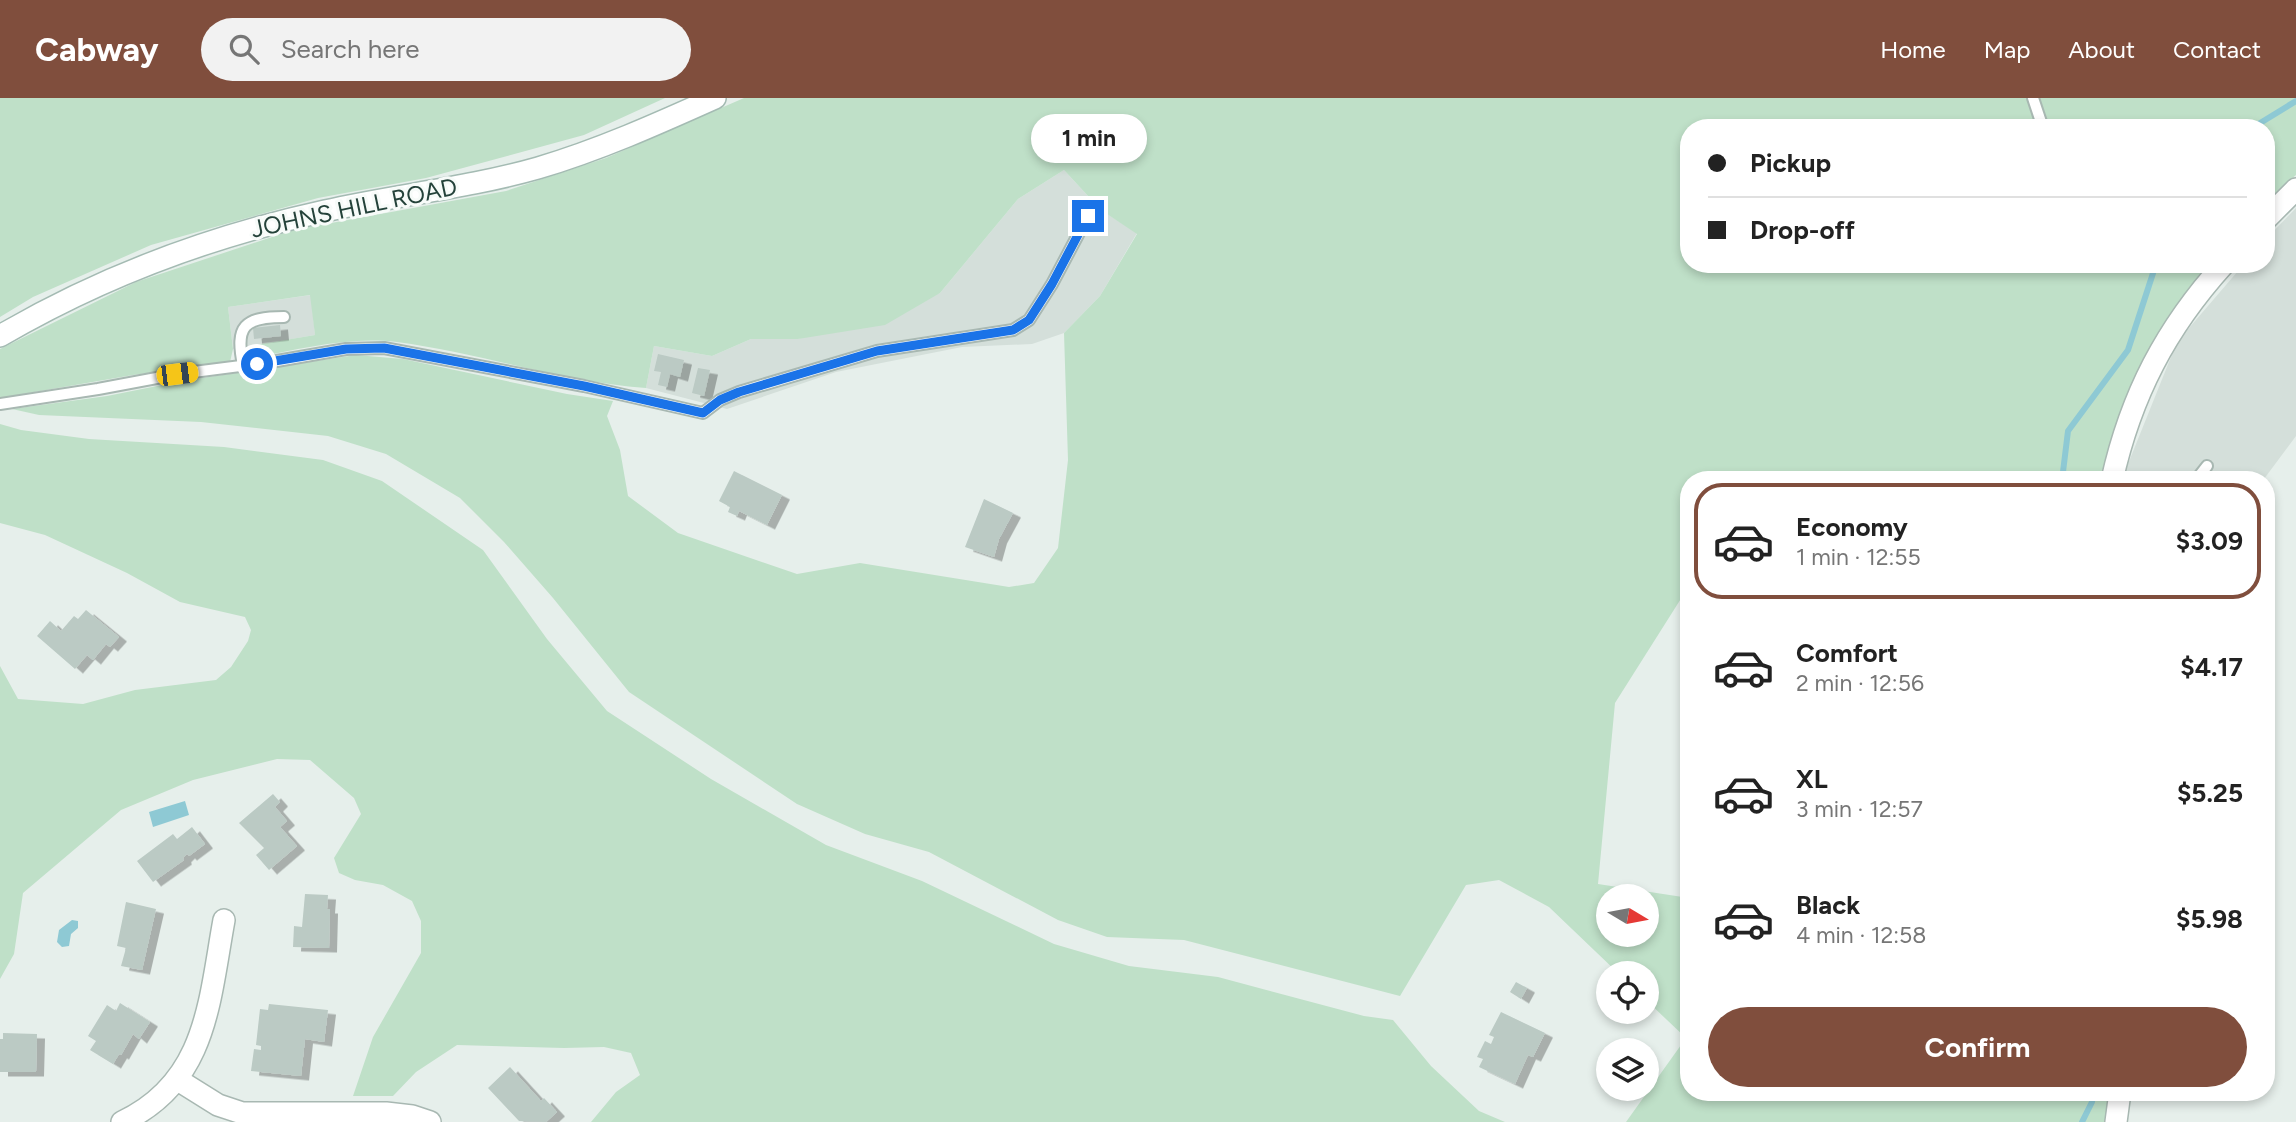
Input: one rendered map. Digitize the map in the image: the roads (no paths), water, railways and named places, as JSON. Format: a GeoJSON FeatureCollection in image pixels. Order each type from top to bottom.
{"type":"FeatureCollection","features":[{"type":"Feature","properties":{"kind":"street","name":"JOHNS HILL ROAD"},"geometry":{"type":"LineString","coordinates":[[0,336],[74,296],[195,247],[256,227],[327,210],[535,169],[605,146],[715,98]]}},
{"type":"Feature","properties":{"kind":"street"},"geometry":{"type":"LineString","coordinates":[[2275,210],[2296,189]]}},
{"type":"Feature","properties":{"kind":"street"},"geometry":{"type":"LineString","coordinates":[[2115,471],[2147,376],[2164,342],[2216,273]]}},
{"type":"Feature","properties":{"kind":"street"},"geometry":{"type":"LineString","coordinates":[[122,1122],[152,1105],[178,1080],[190,1062],[201,1033],[224,920]]}},
{"type":"Feature","properties":{"kind":"street"},"geometry":{"type":"LineString","coordinates":[[178,1080],[218,1105],[242,1113],[386,1113],[412,1116],[430,1122]]}},
{"type":"Feature","properties":{"kind":"street"},"geometry":{"type":"LineString","coordinates":[[2116,1122],[2119,1101]]}},
{"type":"Feature","properties":{"kind":"lane"},"geometry":{"type":"LineString","coordinates":[[2033,98],[2040,119]]}},
{"type":"Feature","properties":{"kind":"lane"},"geometry":{"type":"LineString","coordinates":[[0,404],[346,349],[384,348],[584,386],[703,413],[720,400],[739,392],[877,351],[1013,330],[1029,320],[1052,284],[1088,216]]}},
{"type":"Feature","properties":{"kind":"lane"},"geometry":{"type":"LineString","coordinates":[[243,365],[239,344],[245,324],[267,317],[284,317]]}},
{"type":"Feature","properties":{"kind":"lane"},"geometry":{"type":"LineString","coordinates":[[2203,471],[2207,466]]}},
{"type":"Feature","properties":{"kind":"water"},"geometry":{"type":"Polygon","coordinates":[[[185,801],[189,815],[153,827],[149,812],[185,801]]]}},
{"type":"Feature","properties":{"kind":"water"},"geometry":{"type":"Polygon","coordinates":[[[72,920],[78,921],[78,928],[71,934],[69,946],[62,947],[57,942],[59,930],[72,920]]]}},
{"type":"Feature","properties":{"kind":"waterway"},"geometry":{"type":"LineString","coordinates":[[2267,119],[2296,101]]}},
{"type":"Feature","properties":{"kind":"waterway"},"geometry":{"type":"LineString","coordinates":[[2063,471],[2068,431],[2128,350],[2153,273]]}},
{"type":"Feature","properties":{"kind":"waterway"},"geometry":{"type":"LineString","coordinates":[[2082,1122],[2092,1101]]}}]}
